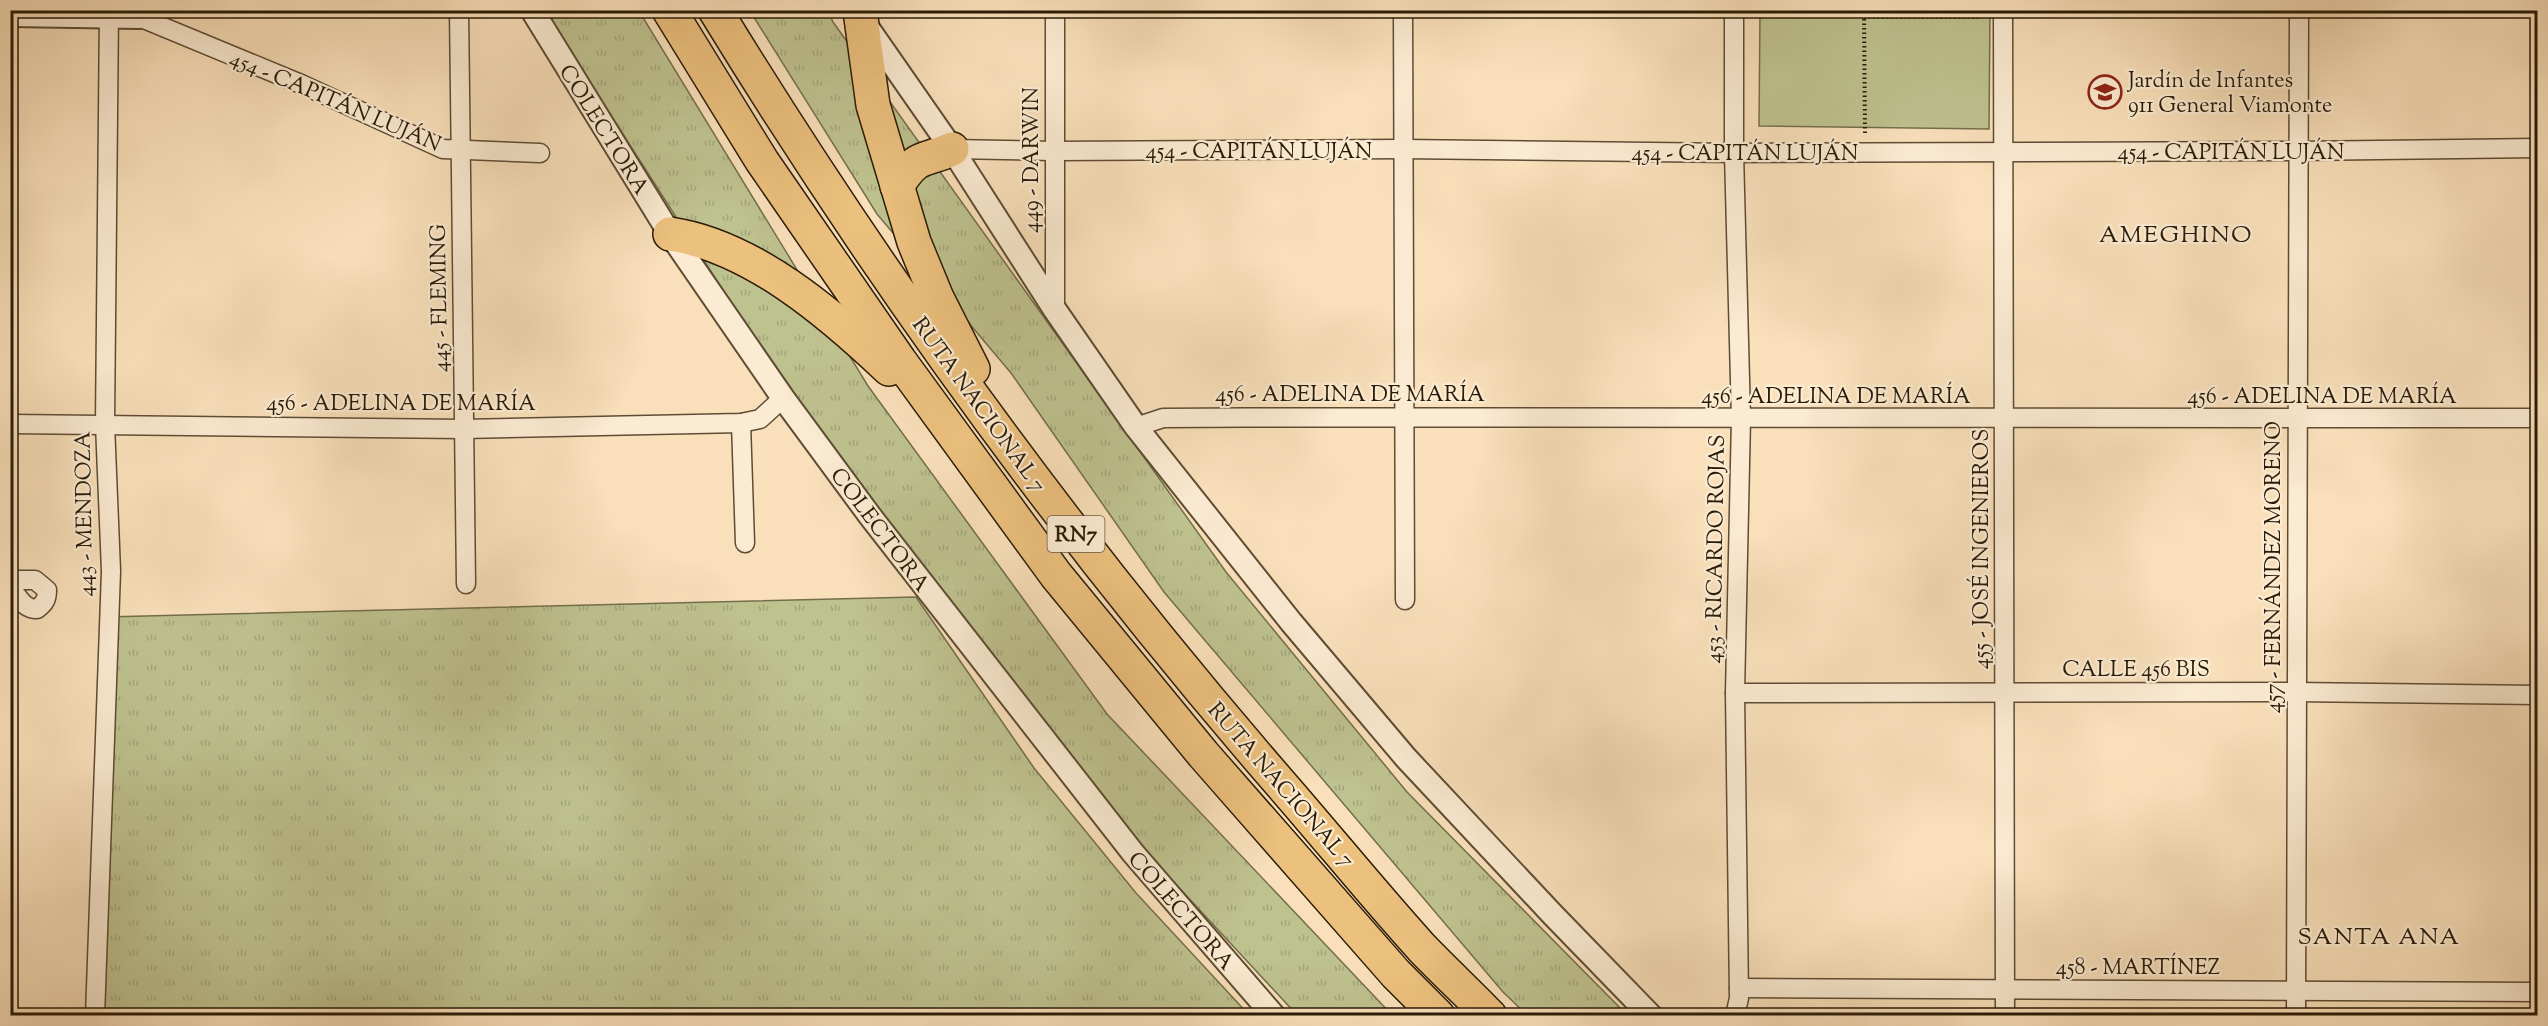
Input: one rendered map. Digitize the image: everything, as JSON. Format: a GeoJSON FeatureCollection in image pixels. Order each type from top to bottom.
{"type":"FeatureCollection","features":[{"type":"Feature","properties":{"kind":"highway","name":"RUTA NACIONAL 7"},"geometry":{"type":"LineString","coordinates":[[669,10],[762,161],[941,417],[1056,575],[1203,754],[1396,974],[1438,1016]]}},
{"type":"Feature","properties":{"kind":"highway","name":"RUTA NACIONAL 7"},"geometry":{"type":"LineString","coordinates":[[715,10],[787,128],[923,328],[1083,545],[1231,726],[1423,949],[1490,1016]]}},
{"type":"Feature","properties":{"kind":"highway"},"geometry":{"type":"LineString","coordinates":[[858,14],[873,105],[914,242],[958,341],[1030,473]]}},
{"type":"Feature","properties":{"kind":"highway"},"geometry":{"type":"LineString","coordinates":[[897,186],[908,168],[918,160],[952,149]]}},
{"type":"Feature","properties":{"kind":"highway"},"geometry":{"type":"LineString","coordinates":[[670,234],[712,243],[770,272],[863,344],[941,417]]}},
{"type":"Feature","properties":{"kind":"street","name":"445 - FLEMING"},"geometry":{"type":"LineString","coordinates":[[459,10],[466,584]]}},
{"type":"Feature","properties":{"kind":"street","name":"COLECTORA"},"geometry":{"type":"LineString","coordinates":[[532,10],[670,234],[783,398],[885,535],[1132,853],[1274,1016]]}},
{"type":"Feature","properties":{"kind":"street","name":"449 - DARWIN"},"geometry":{"type":"LineString","coordinates":[[1055,10],[1055,310]]}},
{"type":"Feature","properties":{"kind":"street"},"geometry":{"type":"LineString","coordinates":[[1403,10],[1405,600]]}},
{"type":"Feature","properties":{"kind":"street","name":"453 - RICARDO ROJAS"},"geometry":{"type":"LineString","coordinates":[[1734,10],[1734,153],[1742,418],[1735,693],[1739,988],[1735,1016]]}},
{"type":"Feature","properties":{"kind":"street","name":"455 - JOSÉ INGENIEROS"},"geometry":{"type":"LineString","coordinates":[[2003,10],[2005,1016]]}},
{"type":"Feature","properties":{"kind":"street","name":"457 - FERNÁNDEZ MORENO"},"geometry":{"type":"LineString","coordinates":[[2296,1016],[2295,692],[2299,10]]}},
{"type":"Feature","properties":{"kind":"street","name":"443 - MENDOZA"},"geometry":{"type":"LineString","coordinates":[[95,1016],[111,572],[105,424],[109,14]]}},
{"type":"Feature","properties":{"kind":"street","name":"454 - CAPITÁN LUJÁN"},"geometry":{"type":"LineString","coordinates":[[146,14],[443,149],[540,153]]}},
{"type":"Feature","properties":{"kind":"street"},"geometry":{"type":"LineString","coordinates":[[10,15],[146,14]]}},
{"type":"Feature","properties":{"kind":"street"},"geometry":{"type":"LineString","coordinates":[[858,14],[952,149],[1055,310],[1136,426],[1291,622],[1406,758],[1651,1016]]}},
{"type":"Feature","properties":{"kind":"street","name":"454 - CAPITÁN LUJÁN"},"geometry":{"type":"LineString","coordinates":[[952,149],[1054,151],[1404,149],[1866,153],[2538,148]]}},
{"type":"Feature","properties":{"kind":"street","name":"456 - ADELINA DE MARÍA"},"geometry":{"type":"LineString","coordinates":[[10,423],[464,429],[741,423],[760,419],[783,398]]}},
{"type":"Feature","properties":{"kind":"street","name":"456 - ADELINA DE MARÍA"},"geometry":{"type":"LineString","coordinates":[[1136,426],[1163,418],[1403,416],[2297,420],[2538,418]]}},
{"type":"Feature","properties":{"kind":"street"},"geometry":{"type":"LineString","coordinates":[[741,423],[745,543]]}},
{"type":"Feature","properties":{"kind":"street"},"geometry":{"type":"LineString","coordinates":[[10,580],[35,580],[47,590],[47,598],[44,604],[37,609],[29,609],[10,587]]}},
{"type":"Feature","properties":{"kind":"street","name":"CALLE 456 BIS"},"geometry":{"type":"LineString","coordinates":[[1735,693],[2295,692],[2538,695]]}},
{"type":"Feature","properties":{"kind":"street","name":"458 - MARTÍNEZ"},"geometry":{"type":"LineString","coordinates":[[1739,988],[2538,992]]}},
{"type":"Feature","properties":{"kind":"path"},"geometry":{"type":"LineString","coordinates":[[1864,10],[1866,153]]}},
{"type":"Feature","properties":{"kind":"path"},"geometry":{"type":"LineString","coordinates":[[1864,17],[1871,10]]}},
{"type":"Feature","properties":{"kind":"path"},"geometry":{"type":"LineString","coordinates":[[1864,17],[1980,17]]}},
{"type":"Feature","properties":{"kind":"green space"},"geometry":{"type":"Polygon","coordinates":[[[544,11],[639,11],[868,386],[1107,714],[1392,1015],[1297,1015],[1145,851],[876,506],[762,351],[544,11]]]}},
{"type":"Feature","properties":{"kind":"green space"},"geometry":{"type":"Polygon","coordinates":[[[750,11],[828,11],[833,22],[1226,572],[1407,792],[1627,1015],[1527,1015],[1503,992],[1164,592],[1011,373],[877,214],[750,11]]]}},
{"type":"Feature","properties":{"kind":"green space"},"geometry":{"type":"Polygon","coordinates":[[[1760,11],[1990,11],[1989,129],[1759,126],[1760,11]]]}},
{"type":"Feature","properties":{"kind":"green space"},"geometry":{"type":"Polygon","coordinates":[[[916,597],[1034,768],[1136,893],[1249,1015],[90,1016],[105,617],[916,597]]]}},
{"type":"Feature","properties":{"kind":"place","name":"Jardín de Infantes 911 General Viamonte"},"geometry":{"type":"Point","coordinates":[2105,92]}},
{"type":"Feature","properties":{"kind":"district","name":"AMEGHINO"},"geometry":{"type":"Point","coordinates":[2176,234]}},
{"type":"Feature","properties":{"kind":"district","name":"SANTA ANA"},"geometry":{"type":"Point","coordinates":[2379,936]}}]}
